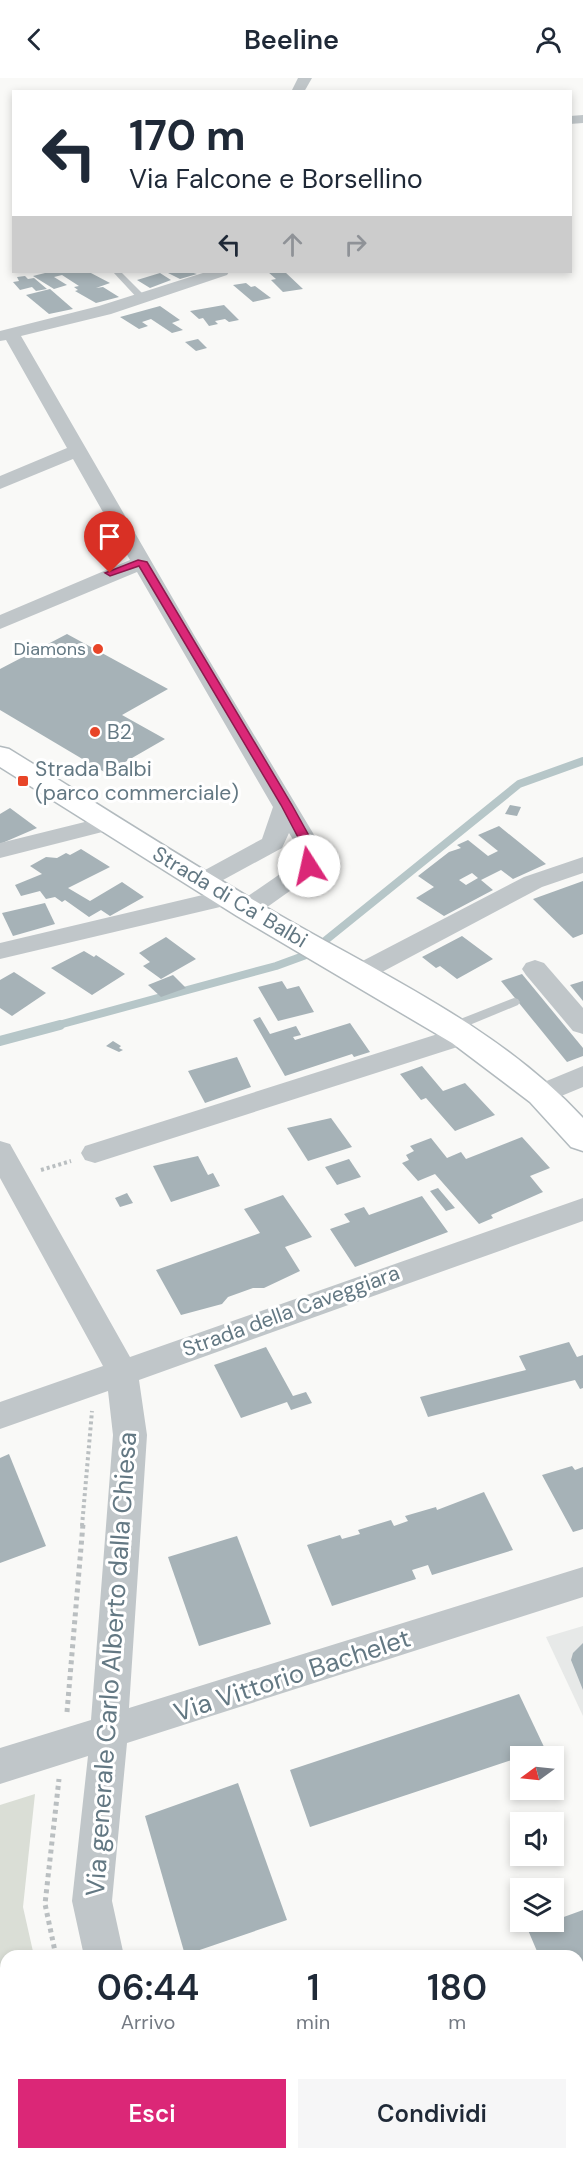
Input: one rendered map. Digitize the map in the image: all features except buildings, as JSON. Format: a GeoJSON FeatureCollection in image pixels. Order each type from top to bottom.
{"type":"FeatureCollection","features":[{"type":"Feature","properties":{"kind":"main road","name":"Strada di Ca' Balbi"},"geometry":{"type":"LineString","coordinates":[[0,755],[238,903],[456,1031],[542,1094],[583,1139]]}},
{"type":"Feature","properties":{"kind":"street"},"geometry":{"type":"LineString","coordinates":[[0,951],[238,903],[309,866],[307,843],[286,805],[78,450],[5,334],[143,298],[218,273]]}},
{"type":"Feature","properties":{"kind":"street"},"geometry":{"type":"LineString","coordinates":[[0,483],[78,450]]}},
{"type":"Feature","properties":{"kind":"street"},"geometry":{"type":"LineString","coordinates":[[0,623],[142,562]]}},
{"type":"Feature","properties":{"kind":"street"},"geometry":{"type":"LineString","coordinates":[[203,881],[273,843],[286,805]]}},
{"type":"Feature","properties":{"kind":"street"},"geometry":{"type":"LineString","coordinates":[[0,851],[109,823]]}},
{"type":"Feature","properties":{"kind":"street"},"geometry":{"type":"LineString","coordinates":[[358,974],[533,882],[583,865]]}},
{"type":"Feature","properties":{"kind":"street"},"geometry":{"type":"LineString","coordinates":[[535,969],[583,1025]]}},
{"type":"Feature","properties":{"kind":"street"},"geometry":{"type":"LineString","coordinates":[[95,1153],[456,1031]]}},
{"type":"Feature","properties":{"kind":"street"},"geometry":{"type":"LineString","coordinates":[[542,1094],[583,1076]]}},
{"type":"Feature","properties":{"kind":"street","name":"Via generale Carlo Alberto dalla Chiesa"},"geometry":{"type":"LineString","coordinates":[[8,1165],[122,1371],[130,1435],[109,1732],[92,1901],[103,1950]]}},
{"type":"Feature","properties":{"kind":"street","name":"Strada della Caveggiara"},"geometry":{"type":"LineString","coordinates":[[0,1416],[583,1209]]}},
{"type":"Feature","properties":{"kind":"street","name":"Via Vittorio Bachelet"},"geometry":{"type":"LineString","coordinates":[[0,1766],[583,1582]]}},
{"type":"Feature","properties":{"kind":"lane"},"geometry":{"type":"LineString","coordinates":[[118,273],[143,298]]}},
{"type":"Feature","properties":{"kind":"lane"},"geometry":{"type":"LineString","coordinates":[[456,1031],[514,1002]]}},
{"type":"Feature","properties":{"kind":"path"},"geometry":{"type":"LineString","coordinates":[[8,1165],[95,1153]]}},
{"type":"Feature","properties":{"kind":"path"},"geometry":{"type":"LineString","coordinates":[[55,1950],[45,1904],[63,1746],[93,1418],[88,1384]]}},
{"type":"Feature","properties":{"kind":"shaded area"},"geometry":{"type":"Polygon","coordinates":[[[583,1626],[583,1716],[546,1637],[583,1626]]]}},
{"type":"Feature","properties":{"kind":"shaded area"},"geometry":{"type":"Polygon","coordinates":[[[35,1794],[23,1907],[33,1950],[0,1950],[0,1805],[35,1794]]]}},
{"type":"Feature","properties":{"kind":"waterway"},"geometry":{"type":"LineString","coordinates":[[326,940],[519,784],[583,761]]}},
{"type":"Feature","properties":{"kind":"waterway"},"geometry":{"type":"LineString","coordinates":[[55,1026],[276,966],[306,955]]}},
{"type":"Feature","properties":{"kind":"waterway"},"geometry":{"type":"LineString","coordinates":[[0,1041],[60,1025]]}},
{"type":"Feature","properties":{"kind":"place","name":"Diamons"},"geometry":{"type":"Point","coordinates":[98,649]}},
{"type":"Feature","properties":{"kind":"place","name":"B2"},"geometry":{"type":"Point","coordinates":[95,732]}},
{"type":"Feature","properties":{"kind":"place","name":"Strada Balbi (parco commerciale)"},"geometry":{"type":"Point","coordinates":[23,781]}},
{"type":"Feature","properties":{"kind":"route"},"geometry":{"type":"LineString","coordinates":[[110,573],[142,562],[307,843],[309,866]]}}]}
